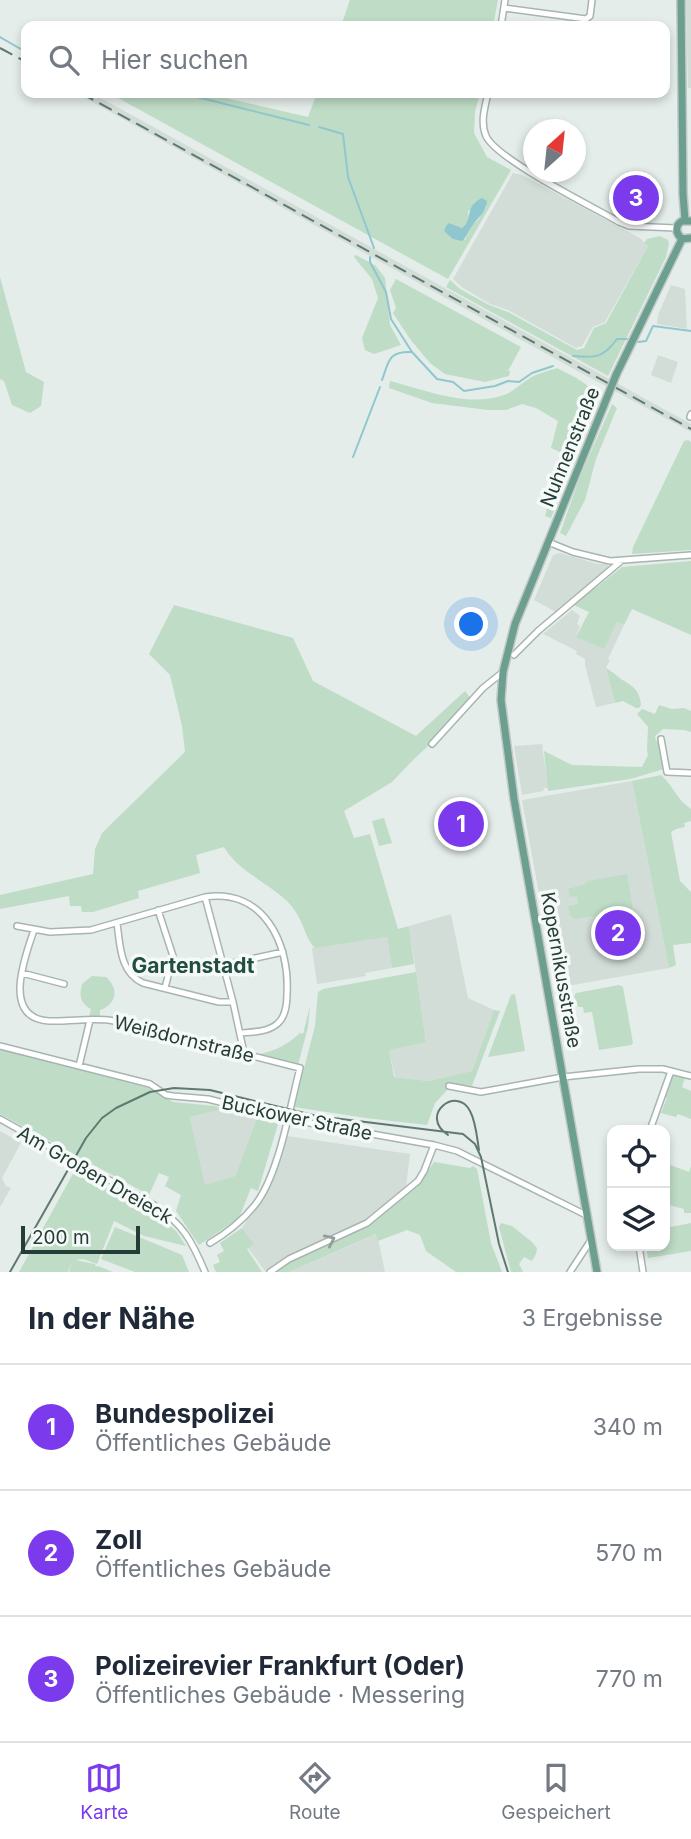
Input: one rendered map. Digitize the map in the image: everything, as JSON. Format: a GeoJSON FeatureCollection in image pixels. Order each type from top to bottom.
{"type":"FeatureCollection","features":[{"type":"Feature","properties":{"kind":"main road"},"geometry":{"type":"LineString","coordinates":[[681,0],[683,194],[688,220],[679,222],[676,228],[682,239],[691,238]]}},
{"type":"Feature","properties":{"kind":"main road","name":"Nuhnenstraße"},"geometry":{"type":"LineString","coordinates":[[503,672],[515,624],[616,375],[682,239]]}},
{"type":"Feature","properties":{"kind":"main road","name":"Kopernikusstraße"},"geometry":{"type":"LineString","coordinates":[[503,672],[501,700],[514,799],[597,1272]]}},
{"type":"Feature","properties":{"kind":"street"},"geometry":{"type":"LineString","coordinates":[[502,21],[505,0]]}},
{"type":"Feature","properties":{"kind":"street"},"geometry":{"type":"LineString","coordinates":[[504,8],[586,19],[592,10],[592,0]]}},
{"type":"Feature","properties":{"kind":"street"},"geometry":{"type":"LineString","coordinates":[[566,17],[566,21]]}},
{"type":"Feature","properties":{"kind":"street"},"geometry":{"type":"LineString","coordinates":[[487,98],[483,113],[486,137],[493,147],[511,161],[628,226],[676,228]]}},
{"type":"Feature","properties":{"kind":"street"},"geometry":{"type":"LineString","coordinates":[[548,542],[573,552],[621,561],[691,555]]}},
{"type":"Feature","properties":{"kind":"street"},"geometry":{"type":"LineString","coordinates":[[514,655],[538,631],[621,561]]}},
{"type":"Feature","properties":{"kind":"street"},"geometry":{"type":"LineString","coordinates":[[432,744],[483,688],[503,672]]}},
{"type":"Feature","properties":{"kind":"street"},"geometry":{"type":"LineString","coordinates":[[661,739],[667,772],[690,775]]}},
{"type":"Feature","properties":{"kind":"street"},"geometry":{"type":"LineString","coordinates":[[17,926],[50,932],[91,930],[219,895],[233,897],[252,906],[274,930],[283,952],[288,982],[287,1002],[279,1023],[270,1029],[241,1033]]}},
{"type":"Feature","properties":{"kind":"street"},"geometry":{"type":"LineString","coordinates":[[205,897],[244,1053]]}},
{"type":"Feature","properties":{"kind":"street"},"geometry":{"type":"LineString","coordinates":[[158,910],[173,956],[165,988]]}},
{"type":"Feature","properties":{"kind":"street"},"geometry":{"type":"LineString","coordinates":[[117,923],[122,956],[131,975],[139,981],[219,1002],[233,1002]]}},
{"type":"Feature","properties":{"kind":"street","name":"Weißdornstraße"},"geometry":{"type":"LineString","coordinates":[[34,930],[19,986],[21,1000],[33,1016],[46,1021],[107,1020],[125,1023],[300,1068],[287,1119]]}},
{"type":"Feature","properties":{"kind":"street"},"geometry":{"type":"LineString","coordinates":[[224,965],[283,952]]}},
{"type":"Feature","properties":{"kind":"street"},"geometry":{"type":"LineString","coordinates":[[22,973],[64,984]]}},
{"type":"Feature","properties":{"kind":"street"},"geometry":{"type":"LineString","coordinates":[[79,1066],[90,1020]]}},
{"type":"Feature","properties":{"kind":"street","name":"Buckower Straße"},"geometry":{"type":"LineString","coordinates":[[0,1046],[150,1084],[166,1095],[208,1099],[287,1119],[434,1144],[457,1151],[586,1215]]}},
{"type":"Feature","properties":{"kind":"street"},"geometry":{"type":"LineString","coordinates":[[449,1086],[481,1092],[563,1077],[639,1069],[689,1075],[691,1065]]}},
{"type":"Feature","properties":{"kind":"street"},"geometry":{"type":"LineString","coordinates":[[652,1125],[671,1071]]}},
{"type":"Feature","properties":{"kind":"street","name":"Am Großen Dreieck"},"geometry":{"type":"LineString","coordinates":[[0,1119],[170,1215],[188,1235],[205,1272]]}},
{"type":"Feature","properties":{"kind":"street"},"geometry":{"type":"LineString","coordinates":[[210,1243],[236,1225],[261,1196],[271,1176],[287,1119]]}},
{"type":"Feature","properties":{"kind":"street"},"geometry":{"type":"LineString","coordinates":[[270,1272],[289,1259],[367,1223],[418,1181],[434,1144]]}},
{"type":"Feature","properties":{"kind":"street"},"geometry":{"type":"LineString","coordinates":[[570,1272],[591,1240]]}},
{"type":"Feature","properties":{"kind":"street"},"geometry":{"type":"LineString","coordinates":[[640,1251],[643,1272]]}},
{"type":"Feature","properties":{"kind":"shaded area"},"geometry":{"type":"Polygon","coordinates":[[[686,0],[691,0],[691,88],[688,88],[686,0]]]}},
{"type":"Feature","properties":{"kind":"shaded area"},"geometry":{"type":"Polygon","coordinates":[[[85,98],[100,98],[119,108],[691,424],[691,432],[85,98]]]}},
{"type":"Feature","properties":{"kind":"shaded area"},"geometry":{"type":"Polygon","coordinates":[[[513,173],[523,176],[523,182],[535,182],[640,238],[648,246],[605,322],[593,327],[582,346],[576,348],[508,310],[490,304],[453,279],[513,173]]]}},
{"type":"Feature","properties":{"kind":"shaded area"},"geometry":{"type":"Polygon","coordinates":[[[671,285],[685,289],[687,329],[657,324],[671,285]]]}},
{"type":"Feature","properties":{"kind":"shaded area"},"geometry":{"type":"Polygon","coordinates":[[[658,355],[678,362],[671,383],[651,375],[658,355]]]}},
{"type":"Feature","properties":{"kind":"shaded area"},"geometry":{"type":"Polygon","coordinates":[[[560,553],[606,564],[608,568],[556,612],[534,600],[553,555],[560,553]]]}},
{"type":"Feature","properties":{"kind":"shaded area"},"geometry":{"type":"Polygon","coordinates":[[[572,610],[580,616],[576,637],[617,622],[624,625],[606,668],[615,703],[596,707],[585,659],[576,654],[577,651],[543,634],[572,610]]]}},
{"type":"Feature","properties":{"kind":"shaded area"},"geometry":{"type":"Polygon","coordinates":[[[542,744],[548,788],[522,795],[514,746],[542,744]]]}},
{"type":"Feature","properties":{"kind":"shaded area"},"geometry":{"type":"Polygon","coordinates":[[[632,781],[669,968],[556,988],[522,800],[632,781]]]}},
{"type":"Feature","properties":{"kind":"shaded area"},"geometry":{"type":"Polygon","coordinates":[[[451,914],[468,998],[494,1010],[472,1071],[428,1081],[395,1077],[389,1050],[426,1041],[409,926],[451,914]]]}},
{"type":"Feature","properties":{"kind":"shaded area"},"geometry":{"type":"Polygon","coordinates":[[[387,937],[392,968],[365,973],[366,976],[317,984],[312,948],[387,937]]]}},
{"type":"Feature","properties":{"kind":"shaded area"},"geometry":{"type":"Polygon","coordinates":[[[223,1109],[257,1118],[235,1176],[205,1186],[190,1117],[223,1109]]]}},
{"type":"Feature","properties":{"kind":"shaded area"},"geometry":{"type":"Polygon","coordinates":[[[0,1131],[21,1143],[2,1178],[6,1186],[11,1188],[0,1207],[0,1131]]]}},
{"type":"Feature","properties":{"kind":"shaded area"},"geometry":{"type":"Polygon","coordinates":[[[287,1136],[410,1154],[406,1187],[362,1223],[279,1261],[265,1271],[248,1248],[253,1244],[242,1228],[272,1181],[287,1136]]]}},
{"type":"Feature","properties":{"kind":"shaded area"},"geometry":{"type":"Polygon","coordinates":[[[377,1234],[385,1272],[289,1272],[377,1234]]]}},
{"type":"Feature","properties":{"kind":"green space"},"geometry":{"type":"Polygon","coordinates":[[[350,0],[498,0],[494,21],[343,21],[350,0]]]}},
{"type":"Feature","properties":{"kind":"green space"},"geometry":{"type":"Polygon","coordinates":[[[118,98],[226,98],[308,117],[315,98],[479,98],[474,133],[487,157],[511,170],[448,279],[118,98]],[[487,206],[468,211],[469,219],[462,228],[449,223],[465,240],[472,225],[487,206]]]}},
{"type":"Feature","properties":{"kind":"green space"},"geometry":{"type":"Polygon","coordinates":[[[660,236],[668,240],[666,257],[608,376],[446,287],[450,280],[460,289],[489,305],[508,312],[577,350],[584,348],[594,328],[606,323],[648,246],[644,243],[647,239],[660,236]]]}},
{"type":"Feature","properties":{"kind":"green space"},"geometry":{"type":"Polygon","coordinates":[[[356,255],[376,266],[385,278],[390,325],[401,345],[374,354],[365,350],[362,338],[378,298],[372,279],[354,257],[356,255]]]}},
{"type":"Feature","properties":{"kind":"green space"},"geometry":{"type":"Polygon","coordinates":[[[0,277],[26,372],[44,382],[41,406],[30,413],[12,405],[4,381],[0,379],[0,277]]]}},
{"type":"Feature","properties":{"kind":"green space"},"geometry":{"type":"Polygon","coordinates":[[[396,279],[521,347],[508,371],[509,376],[485,382],[445,374],[430,363],[393,313],[396,308],[390,290],[396,279]]]}},
{"type":"Feature","properties":{"kind":"green space"},"geometry":{"type":"Polygon","coordinates":[[[557,368],[588,386],[596,397],[597,404],[551,518],[545,516],[562,453],[551,448],[558,421],[536,408],[522,404],[506,410],[488,410],[432,403],[389,388],[390,381],[447,396],[476,400],[507,394],[534,376],[557,368]]]}},
{"type":"Feature","properties":{"kind":"green space"},"geometry":{"type":"Polygon","coordinates":[[[612,404],[617,408],[596,459],[585,500],[566,536],[560,533],[580,477],[612,404]]]}},
{"type":"Feature","properties":{"kind":"green space"},"geometry":{"type":"Polygon","coordinates":[[[684,441],[691,442],[691,550],[632,554],[684,441]]]}},
{"type":"Feature","properties":{"kind":"green space"},"geometry":{"type":"Polygon","coordinates":[[[691,561],[691,635],[632,609],[624,625],[617,622],[604,649],[576,637],[589,612],[574,605],[622,567],[691,561]]]}},
{"type":"Feature","properties":{"kind":"green space"},"geometry":{"type":"Polygon","coordinates":[[[174,605],[293,638],[313,681],[416,736],[465,691],[474,703],[392,782],[344,811],[354,838],[370,834],[398,929],[409,926],[414,964],[392,968],[387,937],[315,948],[289,903],[245,870],[224,847],[196,855],[200,873],[138,891],[139,898],[93,912],[82,912],[81,906],[70,906],[69,896],[0,909],[0,895],[93,874],[95,849],[102,833],[185,752],[170,675],[149,654],[174,605]]]}},
{"type":"Feature","properties":{"kind":"green space"},"geometry":{"type":"Polygon","coordinates":[[[606,668],[636,690],[640,698],[639,708],[623,701],[615,703],[606,668]]]}},
{"type":"Feature","properties":{"kind":"green space"},"geometry":{"type":"Polygon","coordinates":[[[659,705],[691,711],[691,732],[663,729],[655,736],[656,741],[660,742],[664,769],[630,779],[548,791],[544,751],[572,765],[642,767],[648,755],[648,727],[637,714],[642,709],[655,714],[659,705]]]}},
{"type":"Feature","properties":{"kind":"green space"},"geometry":{"type":"Polygon","coordinates":[[[661,775],[691,809],[691,821],[684,823],[685,827],[671,832],[680,881],[691,892],[691,943],[673,945],[676,965],[669,968],[632,781],[661,775]]]}},
{"type":"Feature","properties":{"kind":"green space"},"geometry":{"type":"Polygon","coordinates":[[[384,818],[392,843],[379,846],[372,821],[384,818]]]}},
{"type":"Feature","properties":{"kind":"green space"},"geometry":{"type":"Polygon","coordinates":[[[627,874],[633,910],[575,919],[570,916],[568,906],[578,904],[577,896],[570,897],[568,889],[588,881],[627,874]]]}},
{"type":"Feature","properties":{"kind":"green space"},"geometry":{"type":"Polygon","coordinates":[[[416,972],[426,1042],[389,1050],[394,1077],[428,1081],[472,1071],[494,1010],[500,1011],[472,1086],[453,1084],[435,1103],[427,1125],[294,1107],[315,1026],[318,992],[416,972]]]}},
{"type":"Feature","properties":{"kind":"green space"},"geometry":{"type":"Polygon","coordinates":[[[92,976],[106,977],[113,986],[114,995],[110,1004],[100,1010],[100,1017],[89,1018],[91,1009],[81,999],[81,992],[82,984],[92,976]]]}},
{"type":"Feature","properties":{"kind":"green space"},"geometry":{"type":"Polygon","coordinates":[[[619,985],[623,987],[633,1043],[599,1050],[592,1012],[584,1013],[583,1007],[578,1007],[574,996],[576,993],[619,985]]]}},
{"type":"Feature","properties":{"kind":"green space"},"geometry":{"type":"Polygon","coordinates":[[[515,994],[525,1051],[488,1057],[511,995],[515,994]]]}},
{"type":"Feature","properties":{"kind":"green space"},"geometry":{"type":"Polygon","coordinates":[[[310,1006],[308,1027],[298,1065],[260,1055],[282,1046],[300,1033],[303,1034],[310,1006]]]}},
{"type":"Feature","properties":{"kind":"green space"},"geometry":{"type":"Polygon","coordinates":[[[0,1050],[149,1088],[173,1102],[223,1109],[190,1117],[205,1185],[235,1176],[257,1118],[278,1124],[258,1191],[251,1188],[239,1218],[199,1245],[176,1211],[181,1195],[165,1186],[169,1177],[159,1173],[149,1195],[0,1114],[0,1050]]]}},
{"type":"Feature","properties":{"kind":"green space"},"geometry":{"type":"Polygon","coordinates":[[[673,1075],[685,1078],[682,1087],[691,1091],[691,1119],[678,1114],[676,1117],[661,1113],[673,1075]]]}},
{"type":"Feature","properties":{"kind":"green space"},"geometry":{"type":"Polygon","coordinates":[[[434,1162],[470,1168],[473,1166],[477,1169],[491,1243],[502,1272],[456,1272],[426,1251],[420,1235],[407,1230],[378,1241],[376,1234],[289,1272],[276,1272],[281,1267],[368,1226],[421,1181],[434,1162]]]}},
{"type":"Feature","properties":{"kind":"green space"},"geometry":{"type":"Polygon","coordinates":[[[670,1165],[689,1172],[691,1166],[691,1213],[684,1213],[684,1209],[670,1205],[670,1165]]]}},
{"type":"Feature","properties":{"kind":"green space"},"geometry":{"type":"Polygon","coordinates":[[[75,1170],[162,1219],[176,1231],[186,1246],[144,1236],[114,1221],[97,1264],[83,1259],[75,1260],[95,1264],[96,1267],[113,1272],[69,1272],[72,1262],[68,1272],[19,1272],[75,1170]]]}},
{"type":"Feature","properties":{"kind":"green space"},"geometry":{"type":"Polygon","coordinates":[[[501,1223],[512,1226],[537,1248],[532,1261],[524,1257],[519,1264],[523,1272],[511,1272],[499,1227],[501,1223]]]}},
{"type":"Feature","properties":{"kind":"green space"},"geometry":{"type":"Polygon","coordinates":[[[691,1223],[691,1251],[648,1258],[647,1251],[670,1251],[670,1227],[691,1223]]]}},
{"type":"Feature","properties":{"kind":"green space"},"geometry":{"type":"Polygon","coordinates":[[[115,1227],[182,1255],[189,1272],[135,1272],[101,1259],[115,1227]]]}},
{"type":"Feature","properties":{"kind":"green space"},"geometry":{"type":"Polygon","coordinates":[[[242,1228],[254,1244],[247,1249],[262,1272],[216,1272],[213,1265],[220,1262],[217,1255],[224,1251],[220,1243],[242,1228]]]}},
{"type":"Feature","properties":{"kind":"water"},"geometry":{"type":"Polygon","coordinates":[[[482,198],[487,201],[485,210],[462,241],[453,239],[444,231],[449,223],[462,228],[473,205],[482,198]]]}},
{"type":"Feature","properties":{"kind":"waterway"},"geometry":{"type":"LineString","coordinates":[[0,37],[21,49]]}},
{"type":"Feature","properties":{"kind":"waterway"},"geometry":{"type":"LineString","coordinates":[[201,98],[309,125]]}},
{"type":"Feature","properties":{"kind":"waterway"},"geometry":{"type":"LineString","coordinates":[[319,127],[343,134],[348,177],[374,248]]}},
{"type":"Feature","properties":{"kind":"waterway"},"geometry":{"type":"LineString","coordinates":[[370,257],[386,292],[391,319],[412,352],[437,379],[453,382],[464,391],[508,381],[519,382],[532,373],[553,366]]}},
{"type":"Feature","properties":{"kind":"waterway"},"geometry":{"type":"LineString","coordinates":[[638,342],[646,341],[653,326],[691,331]]}},
{"type":"Feature","properties":{"kind":"waterway"},"geometry":{"type":"LineString","coordinates":[[573,356],[598,355],[617,339],[627,339]]}},
{"type":"Feature","properties":{"kind":"waterway"},"geometry":{"type":"LineString","coordinates":[[382,380],[394,355],[412,352]]}},
{"type":"Feature","properties":{"kind":"waterway"},"geometry":{"type":"LineString","coordinates":[[353,457],[380,387]]}},
{"type":"Feature","properties":{"kind":"tram line"},"geometry":{"type":"LineString","coordinates":[[10,1272],[86,1138],[102,1118],[116,1108],[150,1092],[174,1088],[210,1090],[317,1116],[463,1134],[475,1144],[481,1157],[499,1244],[508,1272]]}},
{"type":"Feature","properties":{"kind":"tram line"},"geometry":{"type":"LineString","coordinates":[[448,1135],[440,1127],[438,1112],[449,1102],[457,1101],[464,1104],[472,1115],[479,1150]]}},
{"type":"Feature","properties":{"kind":"railway"},"geometry":{"type":"LineString","coordinates":[[0,48],[21,59]]}},
{"type":"Feature","properties":{"kind":"railway"},"geometry":{"type":"LineString","coordinates":[[90,98],[691,429]]}},
{"type":"Feature","properties":{"kind":"place","name":"Polizeirevier Frankfurt (Oder)"},"geometry":{"type":"Point","coordinates":[636,198]}},
{"type":"Feature","properties":{"kind":"place","name":"Bundespolizei"},"geometry":{"type":"Point","coordinates":[461,824]}},
{"type":"Feature","properties":{"kind":"place","name":"Zoll"},"geometry":{"type":"Point","coordinates":[618,933]}},
{"type":"Feature","properties":{"kind":"district","name":"Gartenstadt"},"geometry":{"type":"Point","coordinates":[193,965]}}]}
